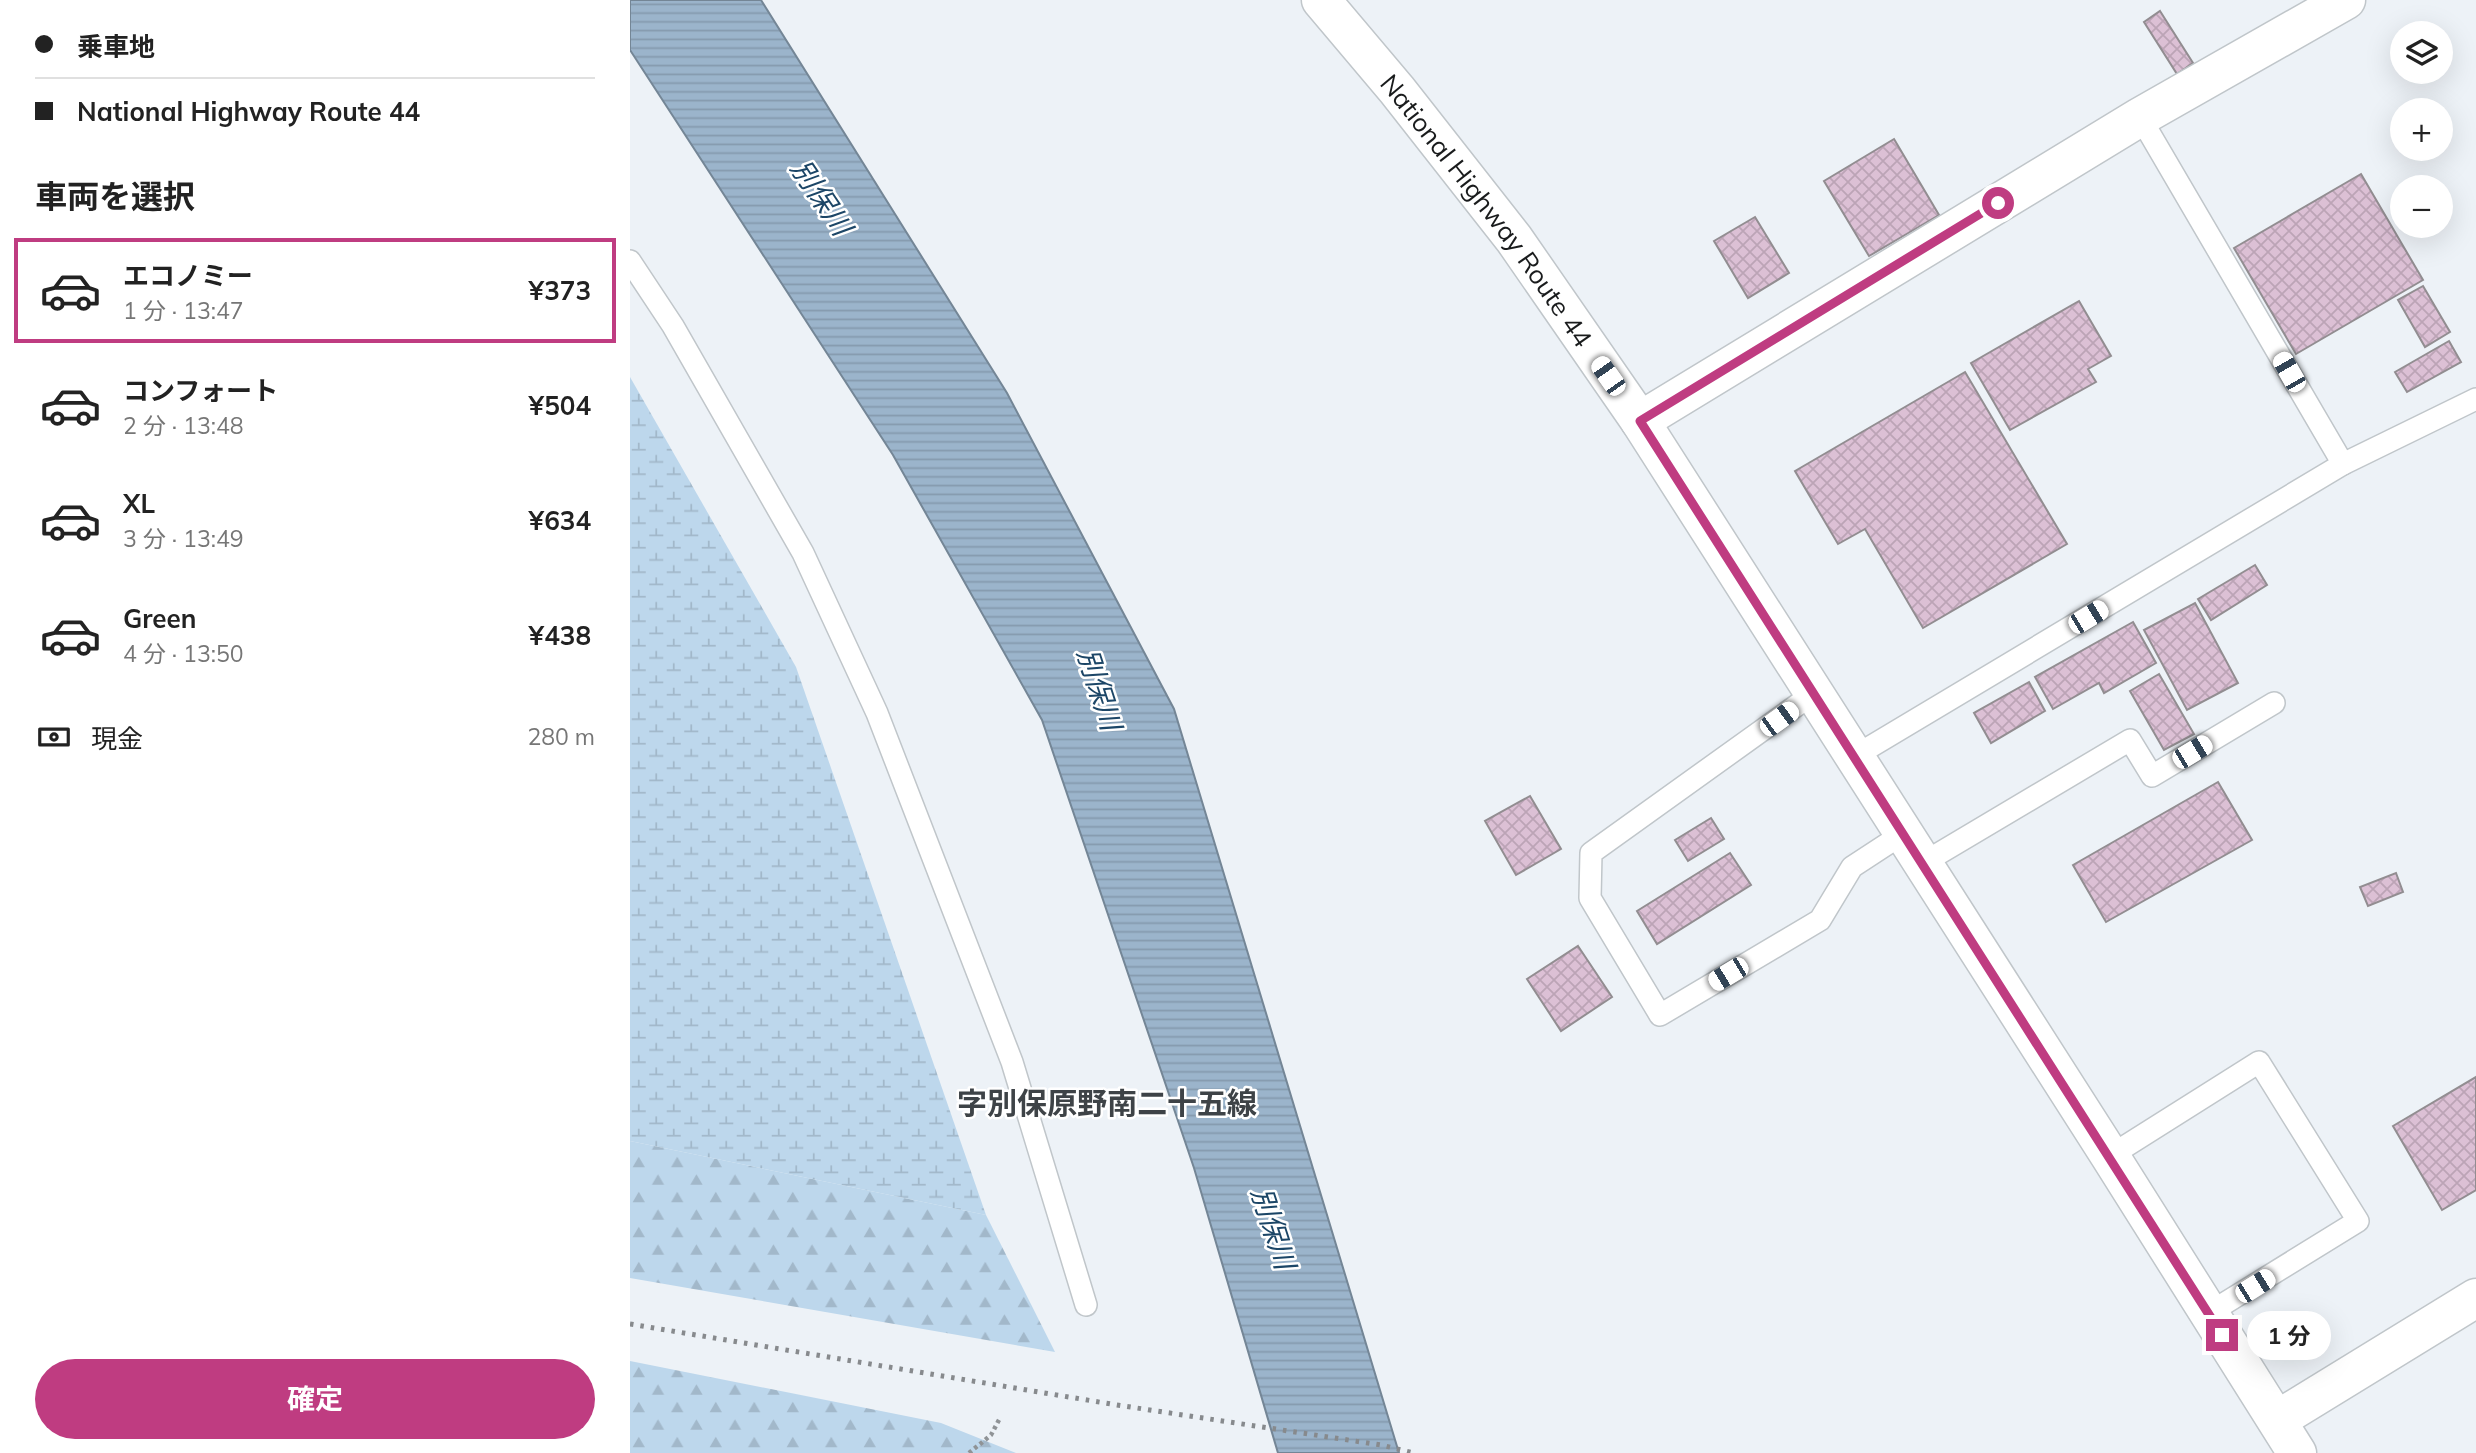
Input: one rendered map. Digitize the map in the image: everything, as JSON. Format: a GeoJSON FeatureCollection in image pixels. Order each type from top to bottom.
{"type":"FeatureCollection","features":[{"type":"Feature","properties":{"kind":"main road","name":"National Highway Route 44"},"geometry":{"type":"LineString","coordinates":[[1321,0],[1397,90],[1514,239],[1640,421],[2297,1453]]}},
{"type":"Feature","properties":{"kind":"main road"},"geometry":{"type":"LineString","coordinates":[[1640,421],[2140,117],[2346,0]]}},
{"type":"Feature","properties":{"kind":"main road"},"geometry":{"type":"LineString","coordinates":[[2277,1420],[2476,1298]]}},
{"type":"Feature","properties":{"kind":"lane"},"geometry":{"type":"LineString","coordinates":[[2140,117],[2343,464]]}},
{"type":"Feature","properties":{"kind":"lane"},"geometry":{"type":"LineString","coordinates":[[630,261],[673,326],[803,554],[877,713],[1012,1062],[1086,1305]]}},
{"type":"Feature","properties":{"kind":"lane"},"geometry":{"type":"LineString","coordinates":[[1855,756],[2343,464],[2476,399]]}},
{"type":"Feature","properties":{"kind":"lane"},"geometry":{"type":"LineString","coordinates":[[1814,693],[1591,853],[1590,898],[1660,1015],[1820,920],[1852,866],[1913,848],[2130,740],[2152,776],[2274,703]]}},
{"type":"Feature","properties":{"kind":"lane"},"geometry":{"type":"LineString","coordinates":[[2110,1156],[2259,1062],[2358,1221],[2209,1313]]}},
{"type":"Feature","properties":{"kind":"path"},"geometry":{"type":"LineString","coordinates":[[969,1453],[991,1435],[1000,1418]]}},
{"type":"Feature","properties":{"kind":"green space"},"geometry":{"type":"Polygon","coordinates":[[[630,377],[796,667],[986,1215],[630,1141],[630,377]]]}},
{"type":"Feature","properties":{"kind":"green space"},"geometry":{"type":"Polygon","coordinates":[[[630,1141],[986,1215],[1055,1352],[630,1278],[630,1141]]]}},
{"type":"Feature","properties":{"kind":"green space"},"geometry":{"type":"Polygon","coordinates":[[[630,1361],[941,1423],[1016,1453],[630,1453],[630,1361]]]}},
{"type":"Feature","properties":{"kind":"water","name":"別保川"},"geometry":{"type":"Polygon","coordinates":[[[630,0],[761,0],[1007,393],[1174,709],[1399,1453],[1278,1453],[1194,1168],[1042,720],[893,455],[630,50],[630,0]]]}},
{"type":"Feature","properties":{"kind":"building"},"geometry":{"type":"Polygon","coordinates":[[[2160,11],[2193,63],[2177,74],[2144,22],[2160,11]]]}},
{"type":"Feature","properties":{"kind":"building"},"geometry":{"type":"Polygon","coordinates":[[[1894,139],[1939,215],[1869,256],[1824,181],[1894,139]]]}},
{"type":"Feature","properties":{"kind":"building"},"geometry":{"type":"Polygon","coordinates":[[[2361,174],[2390,224],[2390,238],[2398,238],[2423,280],[2296,354],[2234,248],[2361,174]]]}},
{"type":"Feature","properties":{"kind":"building"},"geometry":{"type":"Polygon","coordinates":[[[1755,217],[1789,273],[1748,298],[1714,241],[1755,217]]]}},
{"type":"Feature","properties":{"kind":"building"},"geometry":{"type":"Polygon","coordinates":[[[2423,286],[2450,332],[2425,347],[2398,300],[2423,286]]]}},
{"type":"Feature","properties":{"kind":"building"},"geometry":{"type":"Polygon","coordinates":[[[2079,301],[2111,356],[2088,369],[2096,382],[2010,430],[1971,363],[2079,301]]]}},
{"type":"Feature","properties":{"kind":"building"},"geometry":{"type":"Polygon","coordinates":[[[2449,341],[2461,362],[2407,392],[2395,372],[2449,341]]]}},
{"type":"Feature","properties":{"kind":"building"},"geometry":{"type":"Polygon","coordinates":[[[1965,372],[2067,544],[1923,628],[1865,529],[1838,544],[1795,471],[1965,372]]]}},
{"type":"Feature","properties":{"kind":"building"},"geometry":{"type":"Polygon","coordinates":[[[2255,565],[2267,585],[2211,620],[2198,599],[2255,565]]]}},
{"type":"Feature","properties":{"kind":"building"},"geometry":{"type":"Polygon","coordinates":[[[2195,603],[2238,683],[2187,710],[2144,630],[2195,603]]]}},
{"type":"Feature","properties":{"kind":"building"},"geometry":{"type":"Polygon","coordinates":[[[2133,622],[2156,663],[2104,693],[2099,683],[2053,709],[2035,677],[2133,622]]]}},
{"type":"Feature","properties":{"kind":"building"},"geometry":{"type":"Polygon","coordinates":[[[2159,674],[2194,734],[2164,750],[2130,691],[2159,674]]]}},
{"type":"Feature","properties":{"kind":"building"},"geometry":{"type":"Polygon","coordinates":[[[2029,682],[2045,711],[1991,743],[1974,713],[2029,682]]]}},
{"type":"Feature","properties":{"kind":"building"},"geometry":{"type":"Polygon","coordinates":[[[2218,782],[2252,840],[2106,922],[2073,865],[2218,782]]]}},
{"type":"Feature","properties":{"kind":"building"},"geometry":{"type":"Polygon","coordinates":[[[1530,796],[1561,849],[1516,875],[1485,821],[1530,796]]]}},
{"type":"Feature","properties":{"kind":"building"},"geometry":{"type":"Polygon","coordinates":[[[1711,818],[1724,839],[1688,861],[1675,840],[1711,818]]]}},
{"type":"Feature","properties":{"kind":"building"},"geometry":{"type":"Polygon","coordinates":[[[1730,853],[1751,885],[1657,944],[1637,911],[1730,853]]]}},
{"type":"Feature","properties":{"kind":"building"},"geometry":{"type":"Polygon","coordinates":[[[2396,873],[2403,892],[2368,906],[2360,887],[2396,873]]]}},
{"type":"Feature","properties":{"kind":"building"},"geometry":{"type":"Polygon","coordinates":[[[1578,946],[1612,997],[1561,1031],[1527,979],[1578,946]]]}},
{"type":"Feature","properties":{"kind":"building"},"geometry":{"type":"Polygon","coordinates":[[[2476,1077],[2476,1190],[2442,1210],[2393,1126],[2476,1077]]]}},
{"type":"Feature","properties":{"kind":"railway"},"geometry":{"type":"LineString","coordinates":[[630,1324],[1117,1405],[1381,1445],[1414,1453]]}},
{"type":"Feature","properties":{"kind":"district","name":"字別保原野南二十五線"},"geometry":{"type":"Point","coordinates":[1107,1103]}},
{"type":"Feature","properties":{"kind":"route"},"geometry":{"type":"LineString","coordinates":[[1998,203],[1640,421],[2222,1335]]}}]}
